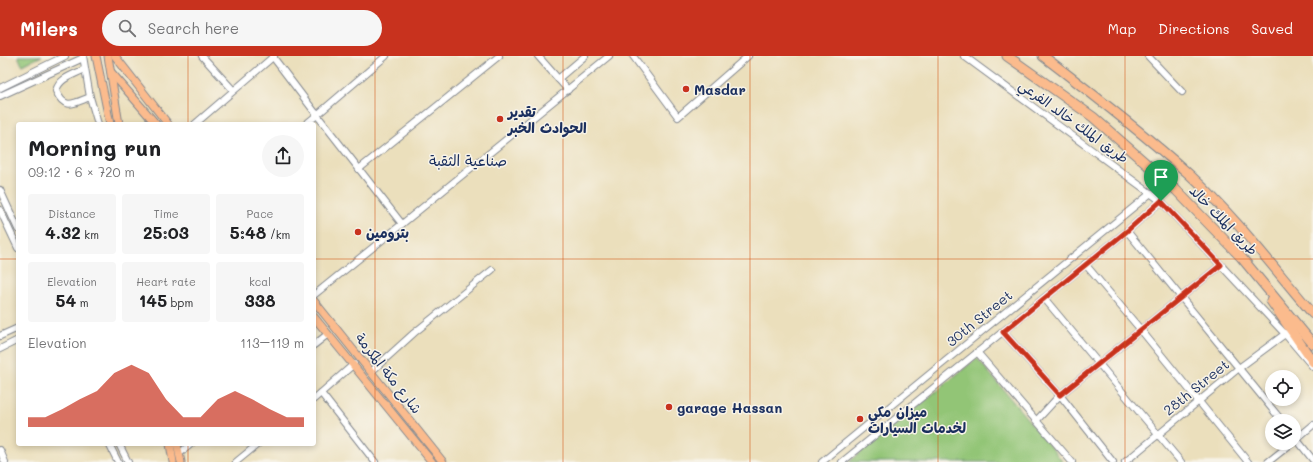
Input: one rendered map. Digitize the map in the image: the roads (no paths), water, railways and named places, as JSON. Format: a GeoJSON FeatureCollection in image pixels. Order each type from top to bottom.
{"type":"FeatureCollection","features":[{"type":"Feature","properties":{"kind":"highway","name":"طريق الملك خالد"},"geometry":{"type":"LineString","coordinates":[[1008,56],[1093,117],[1174,189],[1241,257],[1313,344]]}},
{"type":"Feature","properties":{"kind":"highway","name":"طريق الملك خالد"},"geometry":{"type":"LineString","coordinates":[[1043,56],[1104,102],[1190,176],[1238,224],[1313,314]]}},
{"type":"Feature","properties":{"kind":"highway"},"geometry":{"type":"LineString","coordinates":[[1241,257],[1313,362]]}},
{"type":"Feature","properties":{"kind":"main road"},"geometry":{"type":"LineString","coordinates":[[96,56],[110,122]]}},
{"type":"Feature","properties":{"kind":"main road"},"geometry":{"type":"LineString","coordinates":[[108,56],[119,122]]}},
{"type":"Feature","properties":{"kind":"main road"},"geometry":{"type":"LineString","coordinates":[[115,56],[166,122]]}},
{"type":"Feature","properties":{"kind":"main road"},"geometry":{"type":"LineString","coordinates":[[111,72],[154,122]]}},
{"type":"Feature","properties":{"kind":"main road"},"geometry":{"type":"LineString","coordinates":[[115,96],[119,91],[126,89]]}},
{"type":"Feature","properties":{"kind":"main road","name":"شارع مكة المكرمة"},"geometry":{"type":"LineString","coordinates":[[316,303],[372,371],[443,462]]}},
{"type":"Feature","properties":{"kind":"main road","name":"شارع مكة المكرمة"},"geometry":{"type":"LineString","coordinates":[[316,319],[354,364],[432,462]]}},
{"type":"Feature","properties":{"kind":"main road"},"geometry":{"type":"LineString","coordinates":[[170,446],[173,462]]}},
{"type":"Feature","properties":{"kind":"main road"},"geometry":{"type":"LineString","coordinates":[[177,446],[181,462]]}},
{"type":"Feature","properties":{"kind":"street"},"geometry":{"type":"LineString","coordinates":[[0,88],[65,56]]}},
{"type":"Feature","properties":{"kind":"street"},"geometry":{"type":"LineString","coordinates":[[202,56],[233,90]]}},
{"type":"Feature","properties":{"kind":"street"},"geometry":{"type":"LineString","coordinates":[[308,122],[386,56]]}},
{"type":"Feature","properties":{"kind":"street"},"geometry":{"type":"LineString","coordinates":[[359,169],[499,56]]}},
{"type":"Feature","properties":{"kind":"street"},"geometry":{"type":"LineString","coordinates":[[538,56],[568,90]]}},
{"type":"Feature","properties":{"kind":"street"},"geometry":{"type":"LineString","coordinates":[[558,79],[585,56]]}},
{"type":"Feature","properties":{"kind":"street"},"geometry":{"type":"LineString","coordinates":[[316,293],[609,56]]}},
{"type":"Feature","properties":{"kind":"street"},"geometry":{"type":"LineString","coordinates":[[633,56],[678,117],[748,56]]}},
{"type":"Feature","properties":{"kind":"street","name":"طريق الملك خالد الفرعي"},"geometry":{"type":"LineString","coordinates":[[964,56],[1161,201],[1285,334],[1313,368]]}},
{"type":"Feature","properties":{"kind":"street"},"geometry":{"type":"LineString","coordinates":[[1148,56],[1182,92]]}},
{"type":"Feature","properties":{"kind":"street"},"geometry":{"type":"LineString","coordinates":[[0,96],[83,57],[90,97],[97,122]]}},
{"type":"Feature","properties":{"kind":"street"},"geometry":{"type":"LineString","coordinates":[[197,122],[273,57],[402,224]]}},
{"type":"Feature","properties":{"kind":"street"},"geometry":{"type":"LineString","coordinates":[[85,69],[62,80],[56,91],[64,103],[69,105],[90,97]]}},
{"type":"Feature","properties":{"kind":"street"},"geometry":{"type":"LineString","coordinates":[[0,190],[16,225]]}},
{"type":"Feature","properties":{"kind":"street","name":"30th Street"},"geometry":{"type":"LineString","coordinates":[[822,462],[1151,193]]}},
{"type":"Feature","properties":{"kind":"street","name":"30th Street"},"geometry":{"type":"LineString","coordinates":[[842,462],[1127,231],[1161,201]]}},
{"type":"Feature","properties":{"kind":"street"},"geometry":{"type":"LineString","coordinates":[[0,210],[16,244]]}},
{"type":"Feature","properties":{"kind":"street"},"geometry":{"type":"LineString","coordinates":[[1127,231],[1276,414]]}},
{"type":"Feature","properties":{"kind":"street"},"geometry":{"type":"LineString","coordinates":[[1085,264],[1141,330],[1248,462]]}},
{"type":"Feature","properties":{"kind":"street"},"geometry":{"type":"LineString","coordinates":[[1037,420],[1060,395],[1221,265]]}},
{"type":"Feature","properties":{"kind":"street"},"geometry":{"type":"LineString","coordinates":[[372,371],[414,333],[492,270]]}},
{"type":"Feature","properties":{"kind":"street"},"geometry":{"type":"LineString","coordinates":[[1044,298],[1181,462]]}},
{"type":"Feature","properties":{"kind":"street"},"geometry":{"type":"LineString","coordinates":[[0,336],[16,329]]}},
{"type":"Feature","properties":{"kind":"street"},"geometry":{"type":"LineString","coordinates":[[1003,332],[1060,395],[1113,462]]}},
{"type":"Feature","properties":{"kind":"street"},"geometry":{"type":"LineString","coordinates":[[316,343],[328,334]]}},
{"type":"Feature","properties":{"kind":"street","name":"28th Street"},"geometry":{"type":"LineString","coordinates":[[1125,462],[1158,433],[1239,368],[1285,334]]}},
{"type":"Feature","properties":{"kind":"street"},"geometry":{"type":"LineString","coordinates":[[0,349],[16,341]]}},
{"type":"Feature","properties":{"kind":"street"},"geometry":{"type":"LineString","coordinates":[[977,352],[1072,462]]}},
{"type":"Feature","properties":{"kind":"street"},"geometry":{"type":"LineString","coordinates":[[316,397],[354,364]]}},
{"type":"Feature","properties":{"kind":"street"},"geometry":{"type":"LineString","coordinates":[[321,393],[375,462]]}},
{"type":"Feature","properties":{"kind":"street"},"geometry":{"type":"LineString","coordinates":[[1301,434],[1313,425]]}},
{"type":"Feature","properties":{"kind":"street"},"geometry":{"type":"LineString","coordinates":[[110,446],[118,462]]}},
{"type":"Feature","properties":{"kind":"street"},"geometry":{"type":"LineString","coordinates":[[120,446],[128,462]]}},
{"type":"Feature","properties":{"kind":"street"},"geometry":{"type":"LineString","coordinates":[[179,454],[189,446]]}},
{"type":"Feature","properties":{"kind":"street"},"geometry":{"type":"LineString","coordinates":[[236,462],[256,446]]}},
{"type":"Feature","properties":{"kind":"street"},"geometry":{"type":"LineString","coordinates":[[1301,447],[1313,460]]}},
{"type":"Feature","properties":{"kind":"street"},"geometry":{"type":"LineString","coordinates":[[0,450],[5,462]]}},
{"type":"Feature","properties":{"kind":"street"},"geometry":{"type":"LineString","coordinates":[[1268,462],[1282,450]]}},
{"type":"Feature","properties":{"kind":"place","name":"Masdar"},"geometry":{"type":"Point","coordinates":[686,89]}},
{"type":"Feature","properties":{"kind":"place","name":"تقدير الحوادث الخبر"},"geometry":{"type":"Point","coordinates":[500,119]}},
{"type":"Feature","properties":{"kind":"place","name":"بترومين"},"geometry":{"type":"Point","coordinates":[358,232]}},
{"type":"Feature","properties":{"kind":"place","name":"garage Hassan"},"geometry":{"type":"Point","coordinates":[669,407]}},
{"type":"Feature","properties":{"kind":"place","name":"ميزان مكي لخدمات السيارات"},"geometry":{"type":"Point","coordinates":[860,419]}},
{"type":"Feature","properties":{"kind":"district","name":"صناعية الثقبة"},"geometry":{"type":"Point","coordinates":[468,160]}}]}
